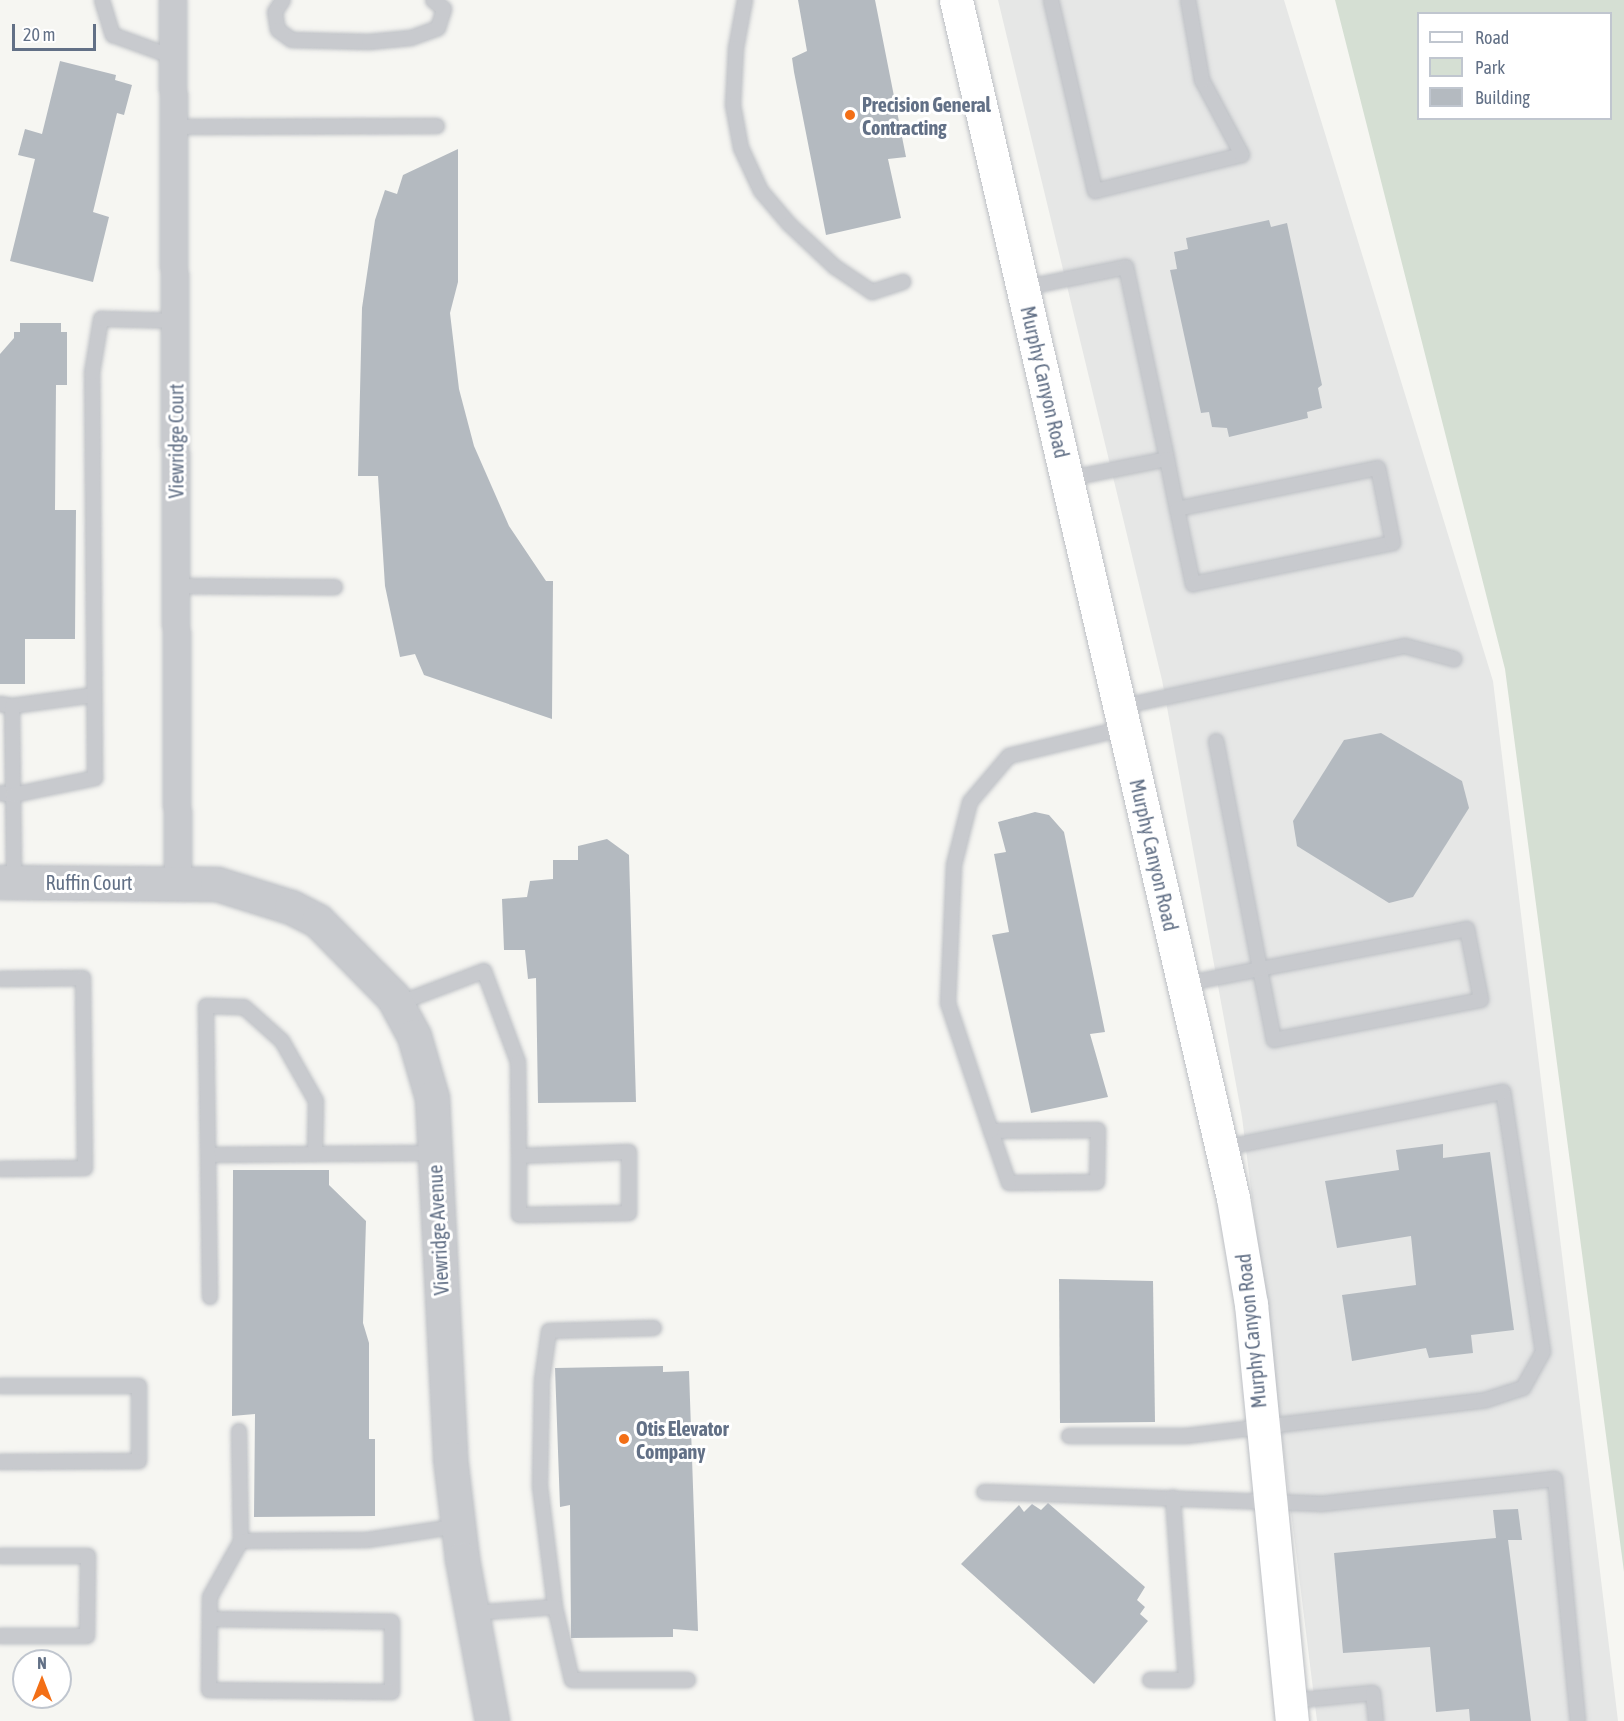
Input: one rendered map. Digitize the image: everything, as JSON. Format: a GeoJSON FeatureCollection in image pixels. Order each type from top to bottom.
{"type":"FeatureCollection","features":[{"type":"Feature","properties":{"kind":"main road","name":"Murphy Canyon Road"},"geometry":{"type":"LineString","coordinates":[[957,0],[1222,1148],[1251,1304],[1268,1500],[1291,1711]]}},
{"type":"Feature","properties":{"kind":"street","name":"Viewridge Court"},"geometry":{"type":"LineString","coordinates":[[173,0],[178,882]]}},
{"type":"Feature","properties":{"kind":"street","name":"Ruffin Court"},"geometry":{"type":"LineString","coordinates":[[7,882],[178,882]]}},
{"type":"Feature","properties":{"kind":"street","name":"Viewridge Avenue"},"geometry":{"type":"LineString","coordinates":[[178,882],[217,884],[291,907],[318,921],[397,1004],[414,1036],[432,1098],[450,1458],[458,1526],[492,1721]]}},
{"type":"Feature","properties":{"kind":"lane"},"geometry":{"type":"LineString","coordinates":[[102,0],[113,35],[173,57]]}},
{"type":"Feature","properties":{"kind":"lane"},"geometry":{"type":"LineString","coordinates":[[283,0],[275,12],[278,30],[292,40],[369,42],[411,38],[438,28],[444,9],[433,0]]}},
{"type":"Feature","properties":{"kind":"lane"},"geometry":{"type":"LineString","coordinates":[[745,0],[736,48],[733,105],[741,148],[761,190],[789,224],[835,267],[872,292],[903,282]]}},
{"type":"Feature","properties":{"kind":"lane"},"geometry":{"type":"LineString","coordinates":[[1051,0],[1095,190],[1242,155],[1202,80],[1188,0]]}},
{"type":"Feature","properties":{"kind":"lane"},"geometry":{"type":"LineString","coordinates":[[174,127],[335,124],[437,126]]}},
{"type":"Feature","properties":{"kind":"lane"},"geometry":{"type":"LineString","coordinates":[[1023,288],[1126,267],[1167,459],[1177,510],[1193,584],[1393,543],[1378,468],[1177,510]]}},
{"type":"Feature","properties":{"kind":"lane"},"geometry":{"type":"LineString","coordinates":[[7,794],[95,778],[92,372],[101,319],[175,321]]}},
{"type":"Feature","properties":{"kind":"lane"},"geometry":{"type":"LineString","coordinates":[[1067,479],[1167,459]]}},
{"type":"Feature","properties":{"kind":"lane"},"geometry":{"type":"LineString","coordinates":[[176,586],[335,588]]}},
{"type":"Feature","properties":{"kind":"lane"},"geometry":{"type":"LineString","coordinates":[[991,1131],[1098,1130],[1097,1182],[1009,1183],[991,1131],[948,1003],[954,865],[970,802],[1009,756],[1122,717],[1405,646],[1454,659]]}},
{"type":"Feature","properties":{"kind":"lane"},"geometry":{"type":"LineString","coordinates":[[7,882],[6,705],[94,695]]}},
{"type":"Feature","properties":{"kind":"lane"},"geometry":{"type":"LineString","coordinates":[[1184,984],[1260,969],[1467,929],[1481,1000],[1274,1040],[1260,969],[1216,741]]}},
{"type":"Feature","properties":{"kind":"lane"},"geometry":{"type":"LineString","coordinates":[[397,1004],[484,970],[518,1062],[519,1215],[629,1213],[629,1152],[519,1156]]}},
{"type":"Feature","properties":{"kind":"lane"},"geometry":{"type":"LineString","coordinates":[[0,979],[83,978],[85,1168],[0,1169]]}},
{"type":"Feature","properties":{"kind":"lane"},"geometry":{"type":"LineString","coordinates":[[210,1297],[210,1155],[206,1006],[244,1007],[282,1041],[316,1101],[315,1154]]}},
{"type":"Feature","properties":{"kind":"lane"},"geometry":{"type":"LineString","coordinates":[[1069,1436],[1186,1436],[1486,1400],[1523,1388],[1543,1352],[1503,1092],[1222,1148]]}},
{"type":"Feature","properties":{"kind":"lane"},"geometry":{"type":"LineString","coordinates":[[210,1155],[435,1154]]}},
{"type":"Feature","properties":{"kind":"lane"},"geometry":{"type":"LineString","coordinates":[[654,1328],[549,1331],[542,1380],[540,1486],[555,1607],[572,1680],[688,1680]]}},
{"type":"Feature","properties":{"kind":"lane"},"geometry":{"type":"LineString","coordinates":[[0,1386],[139,1386],[139,1461],[0,1462]]}},
{"type":"Feature","properties":{"kind":"lane"},"geometry":{"type":"LineString","coordinates":[[210,1619],[392,1622],[392,1692],[209,1690],[210,1597],[241,1541],[239,1431]]}},
{"type":"Feature","properties":{"kind":"lane"},"geometry":{"type":"LineString","coordinates":[[984,1492],[1268,1500],[1321,1504],[1555,1479],[1578,1721]]}},
{"type":"Feature","properties":{"kind":"lane"},"geometry":{"type":"LineString","coordinates":[[1150,1680],[1186,1680],[1173,1497]]}},
{"type":"Feature","properties":{"kind":"lane"},"geometry":{"type":"LineString","coordinates":[[241,1541],[367,1540],[458,1526]]}},
{"type":"Feature","properties":{"kind":"lane"},"geometry":{"type":"LineString","coordinates":[[0,1556],[88,1556],[87,1636],[0,1636]]}},
{"type":"Feature","properties":{"kind":"lane"},"geometry":{"type":"LineString","coordinates":[[472,1613],[555,1607]]}},
{"type":"Feature","properties":{"kind":"lane"},"geometry":{"type":"LineString","coordinates":[[1291,1711],[1373,1693],[1376,1721]]}},
{"type":"Feature","properties":{"kind":"shaded area"},"geometry":{"type":"Polygon","coordinates":[[[998,0],[1284,0],[1493,681],[1618,1721],[1317,1721],[1242,1117],[1162,680],[998,0]]]}},
{"type":"Feature","properties":{"kind":"green space"},"geometry":{"type":"Polygon","coordinates":[[[1335,0],[1624,0],[1624,1572],[1505,669],[1335,0]]]}},
{"type":"Feature","properties":{"kind":"building","name":"Precision General Contracting"},"geometry":{"type":"Polygon","coordinates":[[[798,0],[875,0],[906,157],[888,159],[901,218],[826,235],[792,58],[807,51],[798,0]]]}},
{"type":"Feature","properties":{"kind":"building"},"geometry":{"type":"Polygon","coordinates":[[[60,61],[116,75],[115,80],[132,85],[124,115],[117,113],[93,212],[109,217],[93,282],[10,261],[35,159],[18,155],[25,129],[42,134],[60,61]]]}},
{"type":"Feature","properties":{"kind":"building"},"geometry":{"type":"Polygon","coordinates":[[[458,149],[458,282],[450,313],[459,389],[474,446],[509,526],[546,581],[553,581],[552,719],[424,675],[415,654],[400,657],[385,586],[378,476],[358,476],[362,308],[375,220],[385,190],[397,194],[403,175],[458,149]]]}},
{"type":"Feature","properties":{"kind":"building"},"geometry":{"type":"Polygon","coordinates":[[[1269,220],[1271,227],[1287,223],[1322,385],[1318,388],[1322,408],[1307,412],[1308,418],[1229,437],[1227,428],[1212,427],[1209,412],[1201,413],[1170,270],[1177,269],[1174,252],[1188,249],[1186,238],[1269,220]]]}},
{"type":"Feature","properties":{"kind":"building"},"geometry":{"type":"Polygon","coordinates":[[[20,323],[61,323],[61,332],[67,332],[67,385],[56,385],[55,510],[76,510],[75,639],[25,639],[25,684],[0,684],[0,354],[14,338],[14,332],[20,332],[20,323]]]}},
{"type":"Feature","properties":{"kind":"building"},"geometry":{"type":"Polygon","coordinates":[[[1381,733],[1462,781],[1469,808],[1413,897],[1389,903],[1297,846],[1293,821],[1344,740],[1381,733]]]}},
{"type":"Feature","properties":{"kind":"building"},"geometry":{"type":"Polygon","coordinates":[[[1035,812],[1049,815],[1064,832],[1105,1032],[1090,1034],[1108,1097],[1031,1113],[992,935],[1009,932],[994,854],[1006,852],[998,822],[1035,812]]]}},
{"type":"Feature","properties":{"kind":"building"},"geometry":{"type":"Polygon","coordinates":[[[607,839],[629,855],[636,1102],[538,1103],[536,978],[528,979],[525,950],[504,950],[502,899],[527,897],[530,881],[553,879],[553,860],[578,860],[578,846],[607,839]]]}},
{"type":"Feature","properties":{"kind":"building"},"geometry":{"type":"Polygon","coordinates":[[[1443,1144],[1443,1158],[1490,1152],[1514,1330],[1471,1335],[1473,1353],[1429,1358],[1426,1348],[1352,1361],[1342,1295],[1416,1285],[1411,1236],[1337,1248],[1325,1181],[1399,1170],[1396,1150],[1443,1144]]]}},
{"type":"Feature","properties":{"kind":"building"},"geometry":{"type":"Polygon","coordinates":[[[233,1170],[329,1170],[329,1185],[366,1221],[363,1323],[369,1343],[369,1439],[375,1439],[375,1516],[254,1517],[255,1414],[232,1416],[233,1170]]]}},
{"type":"Feature","properties":{"kind":"building"},"geometry":{"type":"Polygon","coordinates":[[[1059,1279],[1153,1281],[1155,1422],[1060,1423],[1059,1279]]]}},
{"type":"Feature","properties":{"kind":"building","name":"Otis Elevator Company"},"geometry":{"type":"Polygon","coordinates":[[[663,1366],[663,1372],[689,1371],[698,1631],[673,1629],[673,1637],[571,1638],[570,1505],[560,1507],[555,1368],[663,1366]]]}},
{"type":"Feature","properties":{"kind":"building"},"geometry":{"type":"Polygon","coordinates":[[[1048,1503],[1145,1587],[1137,1600],[1145,1607],[1140,1614],[1148,1621],[1094,1684],[961,1564],[1019,1505],[1024,1512],[1032,1504],[1041,1510],[1048,1503]]]}},
{"type":"Feature","properties":{"kind":"building"},"geometry":{"type":"Polygon","coordinates":[[[1518,1509],[1522,1540],[1508,1540],[1531,1721],[1470,1721],[1469,1709],[1436,1712],[1430,1647],[1343,1653],[1334,1553],[1496,1538],[1493,1510],[1518,1509]]]}},
{"type":"Feature","properties":{"kind":"place","name":"Precision General Contracting"},"geometry":{"type":"Point","coordinates":[850,115]}},
{"type":"Feature","properties":{"kind":"place","name":"Otis Elevator Company"},"geometry":{"type":"Point","coordinates":[624,1439]}}]}
